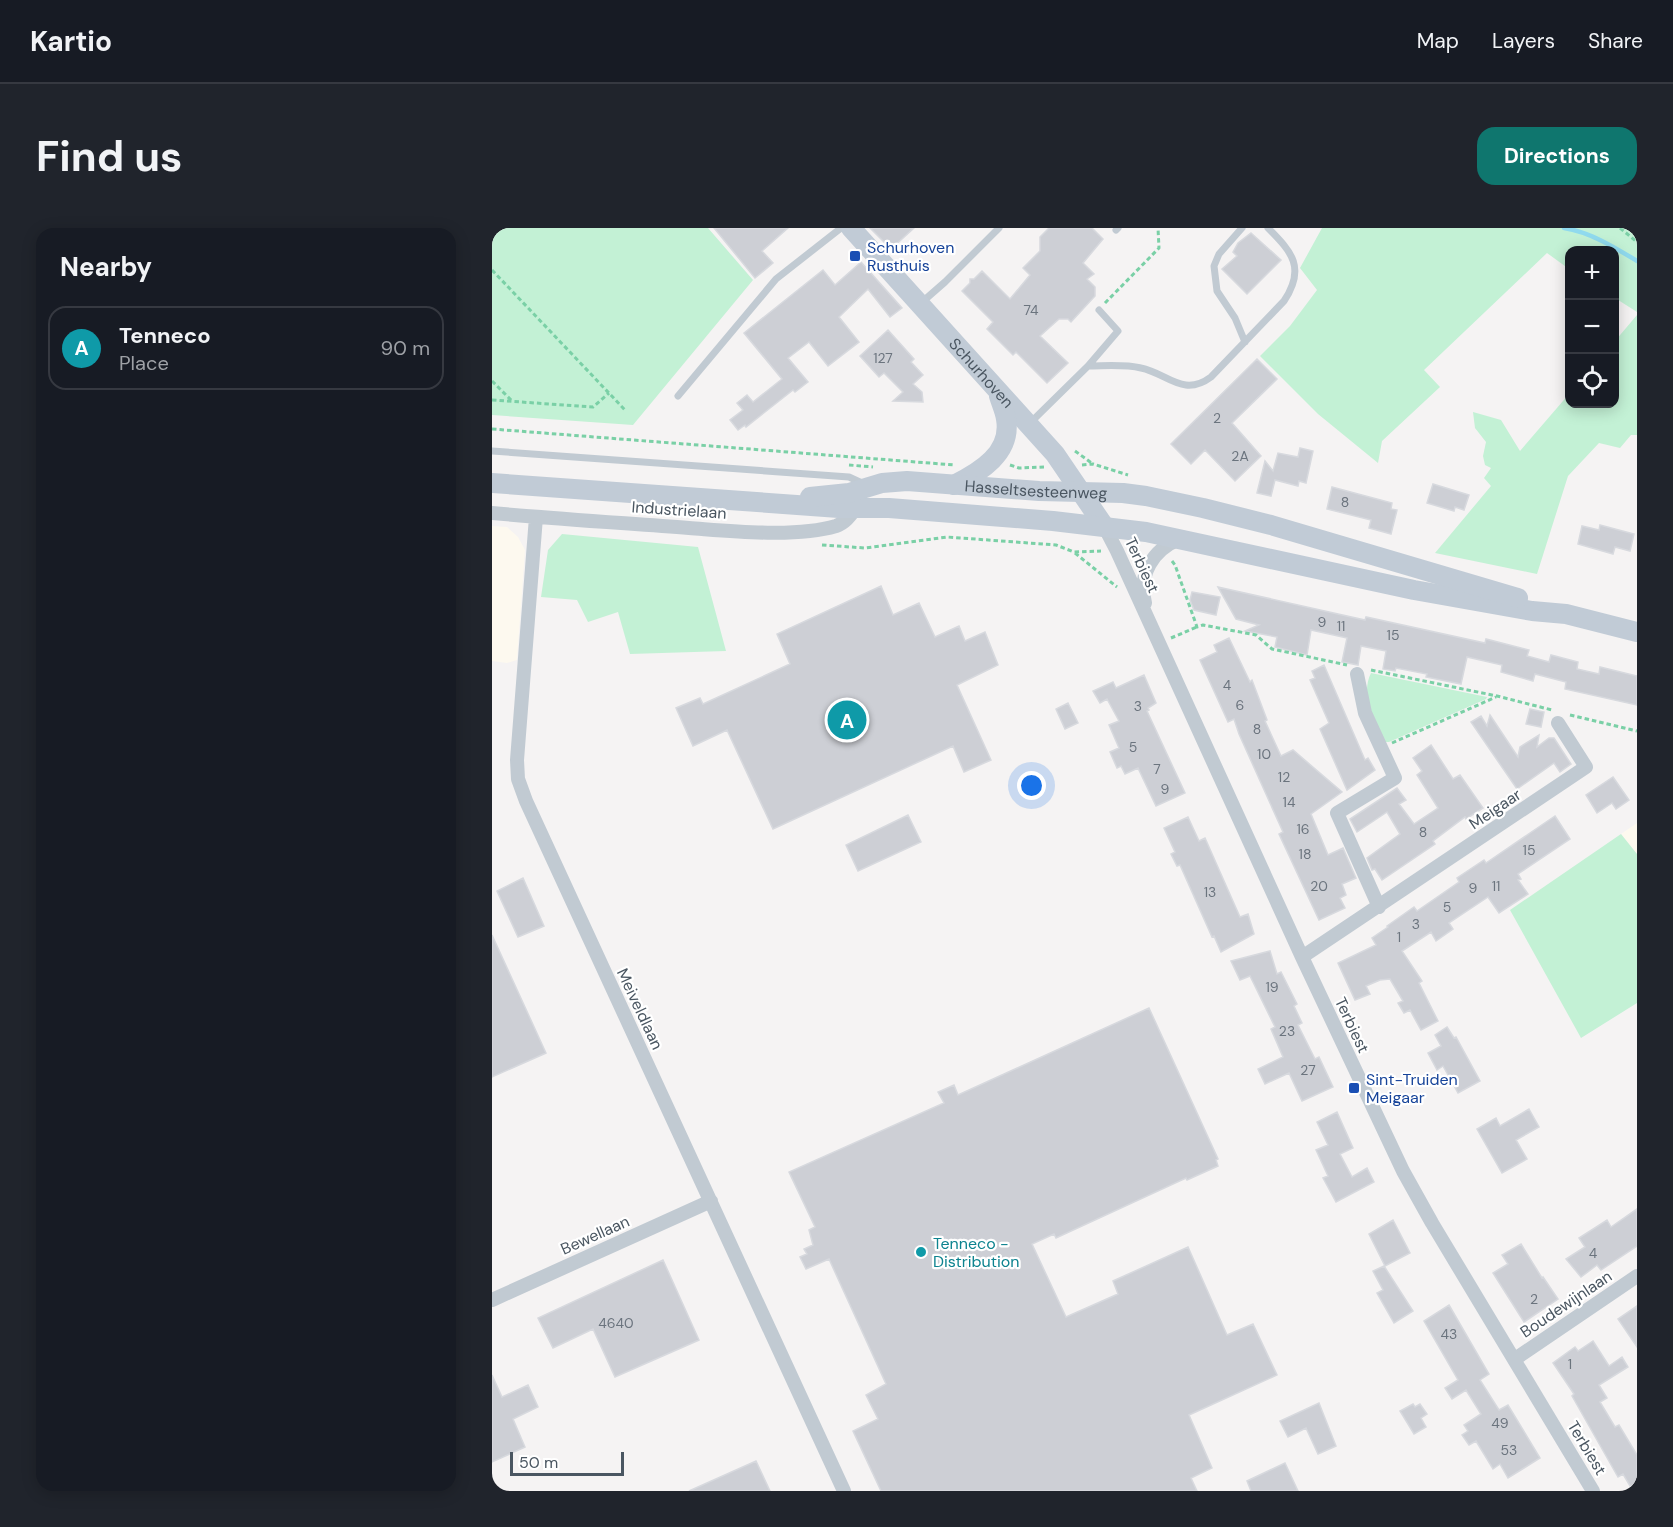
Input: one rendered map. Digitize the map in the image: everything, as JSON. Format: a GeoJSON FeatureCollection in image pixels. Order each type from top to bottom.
{"type":"FeatureCollection","features":[{"type":"Feature","properties":{"kind":"main road","name":"Schurhoven"},"geometry":{"type":"LineString","coordinates":[[851,228],[1055,454],[1104,526]]}},
{"type":"Feature","properties":{"kind":"main road"},"geometry":{"type":"LineString","coordinates":[[954,485],[985,467],[993,460],[1001,447],[1007,427],[998,390]]}},
{"type":"Feature","properties":{"kind":"main road","name":"Hasseltsesteenweg"},"geometry":{"type":"LineString","coordinates":[[492,474],[809,497],[849,493],[882,483],[907,481],[1146,496],[1237,516],[1396,560],[1535,602],[1566,614],[1637,632]]}},
{"type":"Feature","properties":{"kind":"main road","name":"Hasseltsesteenweg"},"geometry":{"type":"LineString","coordinates":[[492,483],[856,508],[889,508],[1104,526],[1179,547],[1532,611],[1566,614]]}},
{"type":"Feature","properties":{"kind":"street","name":"Industrielaan"},"geometry":{"type":"LineString","coordinates":[[492,513],[720,530],[809,531],[836,525],[849,518],[856,508]]}},
{"type":"Feature","properties":{"kind":"street","name":"Meiveldlaan"},"geometry":{"type":"LineString","coordinates":[[536,517],[517,760],[518,779],[531,812],[844,1491]]}},
{"type":"Feature","properties":{"kind":"street","name":"Terbiest"},"geometry":{"type":"LineString","coordinates":[[1104,526],[1149,619],[1369,1101],[1417,1198],[1593,1491]]}},
{"type":"Feature","properties":{"kind":"street","name":"Terbiest"},"geometry":{"type":"LineString","coordinates":[[1149,619],[1142,589],[1148,566],[1154,556],[1171,543],[1179,547]]}},
{"type":"Feature","properties":{"kind":"street"},"geometry":{"type":"LineString","coordinates":[[1361,670],[1365,713],[1395,778],[1337,813],[1379,906]]}},
{"type":"Feature","properties":{"kind":"street","name":"Meigaar"},"geometry":{"type":"LineString","coordinates":[[1302,957],[1586,767],[1558,723]]}},
{"type":"Feature","properties":{"kind":"street","name":"Bewellaan"},"geometry":{"type":"LineString","coordinates":[[492,1300],[711,1201]]}},
{"type":"Feature","properties":{"kind":"street","name":"Boudewijnlaan"},"geometry":{"type":"LineString","coordinates":[[1515,1359],[1637,1275]]}},
{"type":"Feature","properties":{"kind":"lane"},"geometry":{"type":"LineString","coordinates":[[678,396],[776,279],[841,228]]}},
{"type":"Feature","properties":{"kind":"lane"},"geometry":{"type":"LineString","coordinates":[[920,303],[945,282],[999,228]]}},
{"type":"Feature","properties":{"kind":"lane"},"geometry":{"type":"LineString","coordinates":[[1242,228],[1219,254],[1214,266],[1217,291],[1235,318],[1245,342]]}},
{"type":"Feature","properties":{"kind":"lane"},"geometry":{"type":"LineString","coordinates":[[1088,366],[1125,365],[1142,368],[1175,383],[1196,386],[1211,378],[1284,301],[1291,290],[1294,280],[1292,255],[1268,228]]}},
{"type":"Feature","properties":{"kind":"lane"},"geometry":{"type":"LineString","coordinates":[[1028,425],[1088,366],[1119,331],[1099,310]]}},
{"type":"Feature","properties":{"kind":"lane"},"geometry":{"type":"LineString","coordinates":[[492,451],[849,477],[870,487]]}},
{"type":"Feature","properties":{"kind":"path"},"geometry":{"type":"LineString","coordinates":[[1099,310],[1159,248],[1158,228]]}},
{"type":"Feature","properties":{"kind":"path"},"geometry":{"type":"LineString","coordinates":[[1620,228],[1637,242]]}},
{"type":"Feature","properties":{"kind":"path"},"geometry":{"type":"LineString","coordinates":[[492,270],[626,411]]}},
{"type":"Feature","properties":{"kind":"path"},"geometry":{"type":"LineString","coordinates":[[492,381],[512,401]]}},
{"type":"Feature","properties":{"kind":"path"},"geometry":{"type":"LineString","coordinates":[[492,400],[592,408],[609,393]]}},
{"type":"Feature","properties":{"kind":"path"},"geometry":{"type":"LineString","coordinates":[[492,429],[961,465]]}},
{"type":"Feature","properties":{"kind":"path"},"geometry":{"type":"LineString","coordinates":[[839,464],[873,467]]}},
{"type":"Feature","properties":{"kind":"path"},"geometry":{"type":"LineString","coordinates":[[1168,565],[1179,547]]}},
{"type":"Feature","properties":{"kind":"path"},"geometry":{"type":"LineString","coordinates":[[1074,552],[1118,588]]}},
{"type":"Feature","properties":{"kind":"path"},"geometry":{"type":"LineString","coordinates":[[1172,561],[1197,627]]}},
{"type":"Feature","properties":{"kind":"path"},"geometry":{"type":"LineString","coordinates":[[1159,643],[1203,625],[1256,635],[1272,649],[1361,670],[1497,696],[1637,731]]}},
{"type":"Feature","properties":{"kind":"path"},"geometry":{"type":"LineString","coordinates":[[1381,748],[1497,696]]}},
{"type":"Feature","properties":{"kind":"shaded area"},"geometry":{"type":"Polygon","coordinates":[[[492,526],[507,527],[518,537],[525,550],[517,660],[507,663],[492,661],[492,526]]]}},
{"type":"Feature","properties":{"kind":"shaded area"},"geometry":{"type":"Polygon","coordinates":[[[1637,823],[1637,854],[1621,834],[1637,823]]]}},
{"type":"Feature","properties":{"kind":"green space"},"geometry":{"type":"Polygon","coordinates":[[[492,228],[708,228],[753,280],[633,425],[492,415],[492,228]]]}},
{"type":"Feature","properties":{"kind":"green space"},"geometry":{"type":"Polygon","coordinates":[[[1322,228],[1637,228],[1637,312],[1619,301],[1619,246],[1565,246],[1565,266],[1547,253],[1424,370],[1440,387],[1382,441],[1378,463],[1318,414],[1260,356],[1290,326],[1317,290],[1300,268],[1322,228]]]}},
{"type":"Feature","properties":{"kind":"green space"},"geometry":{"type":"Polygon","coordinates":[[[1637,315],[1637,435],[1631,435],[1620,448],[1599,443],[1568,476],[1537,574],[1435,553],[1491,486],[1484,478],[1491,468],[1485,465],[1483,456],[1486,442],[1475,428],[1473,412],[1501,420],[1520,451],[1565,399],[1565,408],[1619,408],[1619,336],[1637,315]]]}},
{"type":"Feature","properties":{"kind":"green space"},"geometry":{"type":"Polygon","coordinates":[[[562,534],[698,547],[726,651],[630,654],[618,612],[588,622],[577,600],[541,597],[548,550],[562,534]]]}},
{"type":"Feature","properties":{"kind":"green space"},"geometry":{"type":"Polygon","coordinates":[[[1371,673],[1487,697],[1389,742],[1383,742],[1372,717],[1368,699],[1368,681],[1371,673]]]}},
{"type":"Feature","properties":{"kind":"green space"},"geometry":{"type":"Polygon","coordinates":[[[1621,834],[1637,854],[1637,1003],[1581,1038],[1510,910],[1621,834]]]}},
{"type":"Feature","properties":{"kind":"building"},"geometry":{"type":"Polygon","coordinates":[[[714,228],[788,228],[762,251],[773,263],[755,278],[714,228]]]}},
{"type":"Feature","properties":{"kind":"building"},"geometry":{"type":"Polygon","coordinates":[[[870,228],[914,228],[891,249],[870,228]]]}},
{"type":"Feature","properties":{"kind":"building"},"geometry":{"type":"Polygon","coordinates":[[[1049,228],[1092,228],[1103,239],[1083,263],[1094,274],[1087,279],[1095,287],[1095,296],[1071,322],[1068,319],[1059,319],[1040,336],[1068,363],[1047,383],[1016,352],[1013,355],[987,329],[993,322],[962,291],[970,283],[970,279],[974,279],[982,271],[1010,299],[1030,275],[1023,268],[1040,251],[1040,237],[1049,228]]]}},
{"type":"Feature","properties":{"kind":"building"},"geometry":{"type":"Polygon","coordinates":[[[1251,233],[1281,260],[1247,294],[1222,269],[1237,256],[1233,252],[1238,243],[1251,233]]]}},
{"type":"Feature","properties":{"kind":"building"},"geometry":{"type":"Polygon","coordinates":[[[861,262],[902,308],[890,317],[868,289],[839,317],[859,342],[828,366],[809,342],[788,358],[808,382],[795,392],[793,390],[746,427],[745,425],[738,430],[730,420],[743,410],[737,403],[747,395],[753,402],[782,379],[744,333],[823,270],[835,285],[861,262]]]}},
{"type":"Feature","properties":{"kind":"building"},"geometry":{"type":"Polygon","coordinates":[[[888,330],[914,359],[911,362],[923,375],[913,384],[922,392],[923,402],[893,401],[903,392],[884,373],[879,377],[860,356],[888,330]]]}},
{"type":"Feature","properties":{"kind":"building"},"geometry":{"type":"Polygon","coordinates":[[[1257,359],[1277,379],[1232,423],[1261,456],[1235,481],[1205,450],[1191,464],[1171,444],[1257,359]]]}},
{"type":"Feature","properties":{"kind":"building"},"geometry":{"type":"Polygon","coordinates":[[[1300,448],[1313,451],[1306,483],[1299,481],[1298,486],[1275,480],[1271,496],[1257,493],[1265,461],[1273,471],[1278,453],[1298,457],[1300,448]]]}},
{"type":"Feature","properties":{"kind":"building"},"geometry":{"type":"Polygon","coordinates":[[[1433,484],[1469,495],[1464,510],[1455,507],[1454,511],[1427,503],[1433,484]]]}},
{"type":"Feature","properties":{"kind":"building"},"geometry":{"type":"Polygon","coordinates":[[[1332,487],[1392,503],[1391,509],[1397,510],[1391,534],[1369,528],[1371,520],[1327,509],[1332,487]]]}},
{"type":"Feature","properties":{"kind":"building"},"geometry":{"type":"Polygon","coordinates":[[[1600,525],[1634,534],[1630,551],[1615,547],[1613,554],[1578,544],[1582,526],[1599,530],[1600,525]]]}},
{"type":"Feature","properties":{"kind":"building"},"geometry":{"type":"Polygon","coordinates":[[[881,586],[893,615],[919,603],[935,637],[959,626],[965,641],[985,632],[998,665],[957,685],[991,760],[964,772],[953,746],[773,829],[727,730],[693,746],[676,708],[700,698],[703,704],[790,664],[777,634],[881,586]]]}},
{"type":"Feature","properties":{"kind":"building"},"geometry":{"type":"Polygon","coordinates":[[[1218,587],[1365,620],[1366,617],[1485,643],[1486,639],[1529,650],[1527,656],[1549,662],[1551,655],[1578,662],[1577,669],[1599,674],[1600,667],[1637,676],[1637,705],[1565,689],[1566,682],[1535,674],[1533,681],[1501,672],[1502,665],[1467,657],[1461,684],[1396,668],[1395,671],[1383,669],[1386,651],[1361,646],[1358,665],[1342,662],[1347,638],[1311,630],[1307,655],[1275,647],[1277,637],[1245,631],[1259,625],[1236,619],[1218,587]]]}},
{"type":"Feature","properties":{"kind":"building"},"geometry":{"type":"Polygon","coordinates":[[[1192,592],[1220,597],[1216,615],[1194,610],[1190,600],[1192,592]]]}},
{"type":"Feature","properties":{"kind":"building"},"geometry":{"type":"Polygon","coordinates":[[[1229,638],[1250,682],[1252,680],[1267,720],[1265,721],[1281,756],[1293,750],[1342,792],[1311,814],[1328,855],[1343,848],[1356,878],[1342,884],[1346,895],[1340,898],[1345,908],[1319,920],[1279,834],[1283,832],[1234,719],[1228,722],[1200,660],[1217,652],[1214,645],[1229,638]]]}},
{"type":"Feature","properties":{"kind":"building"},"geometry":{"type":"Polygon","coordinates":[[[1324,665],[1365,760],[1368,758],[1375,770],[1347,790],[1320,729],[1329,723],[1310,680],[1315,678],[1312,671],[1324,665]]]}},
{"type":"Feature","properties":{"kind":"building"},"geometry":{"type":"Polygon","coordinates":[[[1144,675],[1156,703],[1147,711],[1185,793],[1156,806],[1138,768],[1125,774],[1121,766],[1117,768],[1110,752],[1119,748],[1109,725],[1119,721],[1107,699],[1100,703],[1093,691],[1113,682],[1116,688],[1144,675]]]}},
{"type":"Feature","properties":{"kind":"building"},"geometry":{"type":"Polygon","coordinates":[[[1068,703],[1078,723],[1065,729],[1056,709],[1068,703]]]}},
{"type":"Feature","properties":{"kind":"building"},"geometry":{"type":"Polygon","coordinates":[[[1530,709],[1544,712],[1541,727],[1526,724],[1530,709]]]}},
{"type":"Feature","properties":{"kind":"building"},"geometry":{"type":"Polygon","coordinates":[[[1490,715],[1518,757],[1520,747],[1539,735],[1537,747],[1549,738],[1554,738],[1571,764],[1560,772],[1554,763],[1517,789],[1471,722],[1481,716],[1487,726],[1490,715]]]}},
{"type":"Feature","properties":{"kind":"building"},"geometry":{"type":"Polygon","coordinates":[[[1431,745],[1453,779],[1460,775],[1483,808],[1466,819],[1465,817],[1433,841],[1435,844],[1382,880],[1375,869],[1372,870],[1367,858],[1400,834],[1387,812],[1357,832],[1350,819],[1397,788],[1406,800],[1399,804],[1414,824],[1438,808],[1417,775],[1422,771],[1413,758],[1431,745]]]}},
{"type":"Feature","properties":{"kind":"building"},"geometry":{"type":"Polygon","coordinates":[[[1613,777],[1629,800],[1616,809],[1612,803],[1597,813],[1586,795],[1613,777]]]}},
{"type":"Feature","properties":{"kind":"building"},"geometry":{"type":"Polygon","coordinates":[[[908,815],[921,842],[858,871],[846,845],[908,815]]]}},
{"type":"Feature","properties":{"kind":"building"},"geometry":{"type":"Polygon","coordinates":[[[1555,816],[1570,839],[1518,874],[1521,879],[1518,880],[1528,894],[1499,913],[1488,897],[1449,923],[1453,929],[1436,941],[1431,932],[1402,951],[1422,981],[1419,983],[1438,1021],[1421,1030],[1410,1010],[1404,1013],[1398,1003],[1403,1001],[1390,979],[1380,980],[1366,986],[1370,994],[1355,1000],[1338,963],[1376,945],[1372,938],[1387,926],[1414,907],[1417,911],[1459,882],[1457,878],[1484,860],[1486,863],[1555,816]]]}},
{"type":"Feature","properties":{"kind":"building"},"geometry":{"type":"Polygon","coordinates":[[[1188,817],[1199,841],[1205,838],[1240,917],[1248,914],[1254,934],[1221,952],[1180,865],[1177,866],[1171,854],[1175,852],[1164,828],[1188,817]]]}},
{"type":"Feature","properties":{"kind":"building"},"geometry":{"type":"Polygon","coordinates":[[[523,878],[544,926],[518,937],[497,891],[523,878]]]}},
{"type":"Feature","properties":{"kind":"building"},"geometry":{"type":"Polygon","coordinates":[[[492,935],[546,1053],[492,1077],[492,935]]]}},
{"type":"Feature","properties":{"kind":"building"},"geometry":{"type":"Polygon","coordinates":[[[1270,951],[1277,974],[1281,972],[1297,1004],[1294,1006],[1302,1023],[1298,1025],[1315,1059],[1319,1057],[1333,1087],[1302,1101],[1289,1073],[1265,1084],[1258,1069],[1283,1057],[1271,1029],[1275,1027],[1250,976],[1240,980],[1231,961],[1270,951]]]}},
{"type":"Feature","properties":{"kind":"building","name":"Tenneco - Distribution"},"geometry":{"type":"Polygon","coordinates":[[[1149,1008],[1218,1159],[1216,1160],[1218,1166],[1187,1180],[1186,1178],[1056,1238],[1054,1234],[1032,1244],[1066,1317],[1118,1294],[1113,1281],[1188,1247],[1227,1335],[1253,1324],[1277,1375],[1189,1415],[1212,1468],[1191,1478],[1197,1491],[881,1491],[853,1431],[878,1419],[866,1395],[886,1384],[829,1259],[806,1269],[800,1257],[807,1254],[804,1249],[813,1245],[809,1230],[815,1227],[789,1172],[944,1103],[938,1092],[954,1085],[958,1095],[1149,1008]]]}},
{"type":"Feature","properties":{"kind":"building"},"geometry":{"type":"Polygon","coordinates":[[[1447,1027],[1454,1038],[1456,1037],[1480,1081],[1458,1093],[1443,1066],[1437,1070],[1428,1053],[1441,1046],[1435,1035],[1447,1027]]]}},
{"type":"Feature","properties":{"kind":"building"},"geometry":{"type":"Polygon","coordinates":[[[1529,1109],[1539,1127],[1516,1140],[1527,1159],[1502,1173],[1477,1129],[1496,1118],[1500,1126],[1529,1109]]]}},
{"type":"Feature","properties":{"kind":"building"},"geometry":{"type":"Polygon","coordinates":[[[1337,1112],[1353,1148],[1340,1154],[1352,1177],[1367,1168],[1374,1182],[1336,1202],[1323,1178],[1328,1176],[1316,1150],[1328,1145],[1317,1122],[1337,1112]]]}},
{"type":"Feature","properties":{"kind":"building"},"geometry":{"type":"Polygon","coordinates":[[[1637,1209],[1637,1246],[1601,1270],[1597,1265],[1581,1277],[1566,1259],[1585,1247],[1579,1238],[1607,1220],[1611,1227],[1637,1209]]]}},
{"type":"Feature","properties":{"kind":"building"},"geometry":{"type":"Polygon","coordinates":[[[1393,1220],[1410,1253],[1385,1266],[1369,1234],[1393,1220]]]}},
{"type":"Feature","properties":{"kind":"building"},"geometry":{"type":"Polygon","coordinates":[[[1521,1244],[1558,1299],[1524,1322],[1493,1273],[1508,1264],[1502,1255],[1521,1244]]]}},
{"type":"Feature","properties":{"kind":"building"},"geometry":{"type":"Polygon","coordinates":[[[663,1260],[699,1340],[615,1377],[593,1329],[553,1348],[538,1318],[663,1260]]]}},
{"type":"Feature","properties":{"kind":"building"},"geometry":{"type":"Polygon","coordinates":[[[1384,1266],[1413,1311],[1394,1323],[1377,1293],[1383,1290],[1373,1271],[1384,1266]]]}},
{"type":"Feature","properties":{"kind":"building"},"geometry":{"type":"Polygon","coordinates":[[[1449,1305],[1489,1374],[1480,1380],[1499,1410],[1508,1405],[1540,1458],[1508,1478],[1500,1464],[1493,1469],[1476,1441],[1469,1445],[1462,1435],[1468,1431],[1464,1425],[1481,1414],[1466,1390],[1452,1399],[1445,1388],[1458,1380],[1424,1321],[1449,1305]]]}},
{"type":"Feature","properties":{"kind":"building"},"geometry":{"type":"Polygon","coordinates":[[[1637,1306],[1637,1347],[1618,1319],[1637,1306]]]}},
{"type":"Feature","properties":{"kind":"building"},"geometry":{"type":"Polygon","coordinates":[[[1593,1341],[1609,1366],[1622,1357],[1628,1367],[1599,1385],[1607,1398],[1600,1402],[1615,1427],[1619,1425],[1637,1455],[1637,1491],[1633,1491],[1623,1474],[1618,1477],[1572,1396],[1574,1394],[1553,1363],[1575,1347],[1578,1351],[1593,1341]]]}},
{"type":"Feature","properties":{"kind":"building"},"geometry":{"type":"Polygon","coordinates":[[[492,1375],[502,1397],[528,1385],[538,1407],[513,1419],[525,1447],[492,1462],[492,1375]]]}},
{"type":"Feature","properties":{"kind":"building"},"geometry":{"type":"Polygon","coordinates":[[[1319,1403],[1336,1446],[1318,1454],[1306,1428],[1288,1437],[1280,1421],[1319,1403]]]}},
{"type":"Feature","properties":{"kind":"building"},"geometry":{"type":"Polygon","coordinates":[[[1413,1404],[1415,1407],[1420,1404],[1427,1414],[1421,1418],[1426,1427],[1414,1434],[1400,1411],[1413,1404]]]}},
{"type":"Feature","properties":{"kind":"building"},"geometry":{"type":"Polygon","coordinates":[[[756,1461],[770,1491],[689,1491],[756,1461]]]}},
{"type":"Feature","properties":{"kind":"building"},"geometry":{"type":"Polygon","coordinates":[[[1285,1463],[1298,1491],[1251,1491],[1247,1481],[1285,1463]]]}},
{"type":"Feature","properties":{"kind":"waterway"},"geometry":{"type":"LineString","coordinates":[[1564,228],[1611,245],[1637,261]]}},
{"type":"Feature","properties":{"kind":"place","name":"Schurhoven Rusthuis"},"geometry":{"type":"Point","coordinates":[855,256]}},
{"type":"Feature","properties":{"kind":"place","name":"Tenneco"},"geometry":{"type":"Point","coordinates":[847,720]}},
{"type":"Feature","properties":{"kind":"place","name":"Sint-Truiden Meigaar"},"geometry":{"type":"Point","coordinates":[1354,1088]}},
{"type":"Feature","properties":{"kind":"place","name":"Tenneco - Distribution"},"geometry":{"type":"Point","coordinates":[921,1252]}}]}
